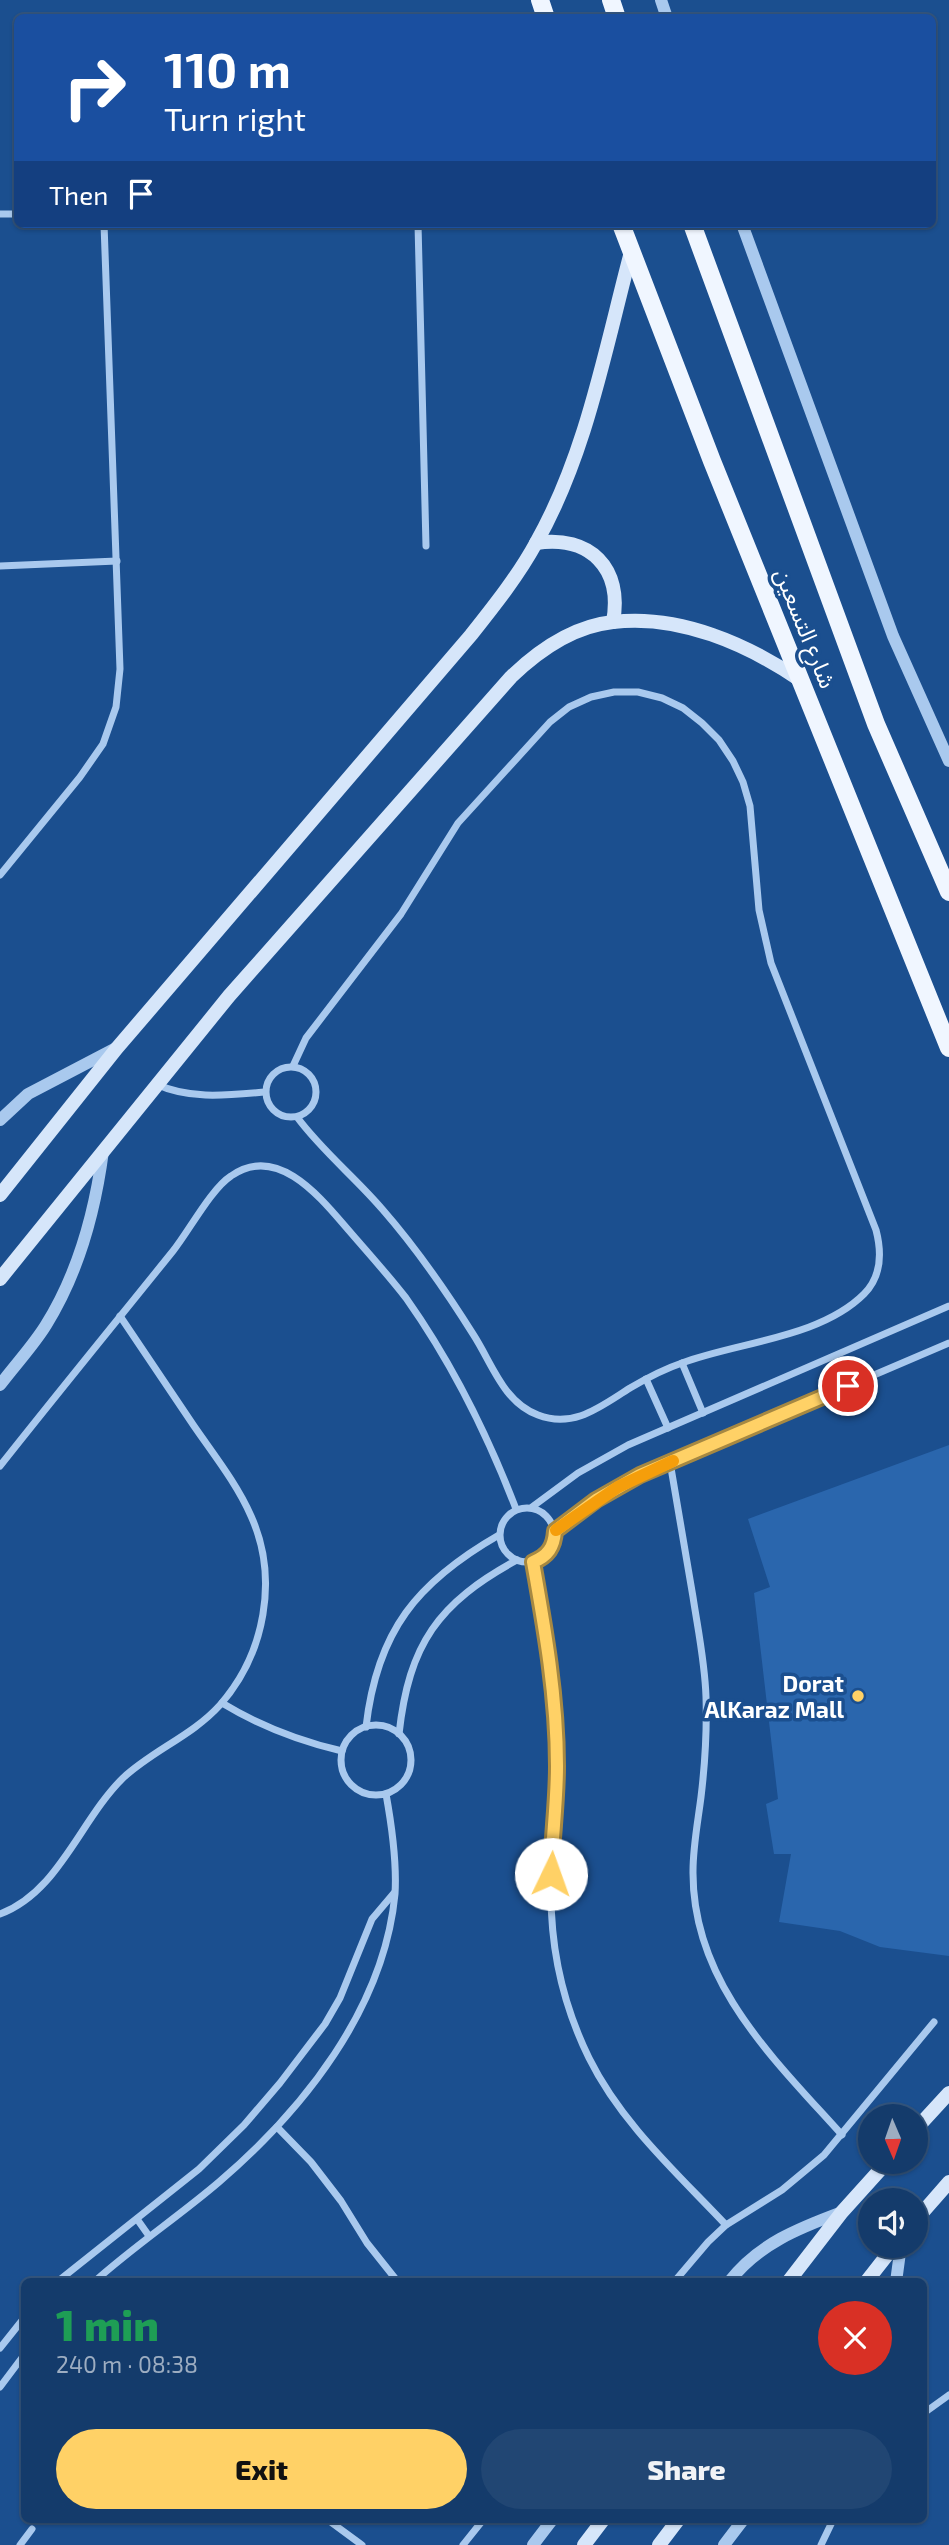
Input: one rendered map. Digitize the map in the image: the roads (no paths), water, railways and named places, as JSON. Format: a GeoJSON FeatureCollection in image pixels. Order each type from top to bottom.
{"type":"FeatureCollection","features":[{"type":"Feature","properties":{"kind":"main road","name":"شارع التسعين"},"geometry":{"type":"LineString","coordinates":[[622,228],[800,680],[949,1048]]}},
{"type":"Feature","properties":{"kind":"main road","name":"شارع التسعين"},"geometry":{"type":"LineString","coordinates":[[693,228],[876,724],[949,892]]}},
{"type":"Feature","properties":{"kind":"main road"},"geometry":{"type":"LineString","coordinates":[[0,1195],[117,1048],[495,605],[536,543],[561,491],[581,438],[631,252]]}},
{"type":"Feature","properties":{"kind":"main road"},"geometry":{"type":"LineString","coordinates":[[536,543],[570,542],[599,559],[615,588],[613,622]]}},
{"type":"Feature","properties":{"kind":"main road"},"geometry":{"type":"LineString","coordinates":[[0,1279],[229,996],[511,677],[548,646],[569,635],[613,622],[643,621],[702,632],[754,652],[800,680]]}},
{"type":"Feature","properties":{"kind":"main road"},"geometry":{"type":"LineString","coordinates":[[928,2116],[949,2093]]}},
{"type":"Feature","properties":{"kind":"main road"},"geometry":{"type":"LineString","coordinates":[[791,2278],[842,2212],[876,2174]]}},
{"type":"Feature","properties":{"kind":"main road"},"geometry":{"type":"LineString","coordinates":[[928,2206],[949,2182]]}},
{"type":"Feature","properties":{"kind":"main road"},"geometry":{"type":"LineString","coordinates":[[869,2278],[885,2258]]}},
{"type":"Feature","properties":{"kind":"main road"},"geometry":{"type":"LineString","coordinates":[[584,2545],[601,2523]]}},
{"type":"Feature","properties":{"kind":"main road"},"geometry":{"type":"LineString","coordinates":[[659,2545],[676,2523]]}},
{"type":"Feature","properties":{"kind":"street"},"geometry":{"type":"LineString","coordinates":[[0,875],[92,761],[111,726],[116,707],[120,669],[104,228]]}},
{"type":"Feature","properties":{"kind":"street"},"geometry":{"type":"LineString","coordinates":[[418,228],[426,546]]}},
{"type":"Feature","properties":{"kind":"street"},"geometry":{"type":"LineString","coordinates":[[743,228],[893,636],[949,761]]}},
{"type":"Feature","properties":{"kind":"street"},"geometry":{"type":"LineString","coordinates":[[0,566],[117,561]]}},
{"type":"Feature","properties":{"kind":"street"},"geometry":{"type":"LineString","coordinates":[[293,1066],[306,1038],[401,914],[458,823],[550,722],[590,697],[614,692],[638,692],[662,698],[683,708],[719,740],[743,782],[750,806],[759,910],[771,962],[880,1246],[880,1263],[875,1279],[866,1293],[830,1316],[781,1337],[682,1363],[646,1379],[596,1411],[577,1418],[558,1419],[538,1415],[521,1406],[507,1392],[455,1306],[408,1240],[297,1117]]}},
{"type":"Feature","properties":{"kind":"street"},"geometry":{"type":"LineString","coordinates":[[0,1120],[29,1094],[117,1048]]}},
{"type":"Feature","properties":{"kind":"street"},"geometry":{"type":"LineString","coordinates":[[293,1066],[305,1070],[313,1079],[317,1090],[315,1102],[308,1112],[297,1117],[285,1117],[275,1112],[268,1103],[265,1092],[274,1073],[293,1066]]}},
{"type":"Feature","properties":{"kind":"street"},"geometry":{"type":"LineString","coordinates":[[156,1083],[168,1090],[199,1094],[265,1092]]}},
{"type":"Feature","properties":{"kind":"street"},"geometry":{"type":"LineString","coordinates":[[0,1384],[46,1326],[70,1279],[92,1217],[103,1151]]}},
{"type":"Feature","properties":{"kind":"street"},"geometry":{"type":"LineString","coordinates":[[0,1466],[175,1248],[219,1187],[231,1175],[246,1168],[264,1166],[296,1176],[342,1222],[405,1297],[456,1379],[499,1465],[516,1510]]}},
{"type":"Feature","properties":{"kind":"street"},"geometry":{"type":"LineString","coordinates":[[532,1507],[551,1520],[555,1531],[554,1541],[542,1558],[533,1562],[517,1560],[508,1554],[499,1535],[501,1524],[507,1516],[516,1510],[532,1507],[603,1458],[949,1306]]}},
{"type":"Feature","properties":{"kind":"street"},"geometry":{"type":"LineString","coordinates":[[0,1914],[23,1902],[40,1888],[105,1797],[124,1777],[193,1731],[222,1703],[248,1663],[262,1618],[265,1567],[251,1516],[239,1493],[120,1316]]}},
{"type":"Feature","properties":{"kind":"street"},"geometry":{"type":"LineString","coordinates":[[555,1531],[618,1487],[670,1462],[949,1343]]}},
{"type":"Feature","properties":{"kind":"street"},"geometry":{"type":"LineString","coordinates":[[682,1363],[704,1413]]}},
{"type":"Feature","properties":{"kind":"street"},"geometry":{"type":"LineString","coordinates":[[646,1379],[668,1428]]}},
{"type":"Feature","properties":{"kind":"street"},"geometry":{"type":"LineString","coordinates":[[670,1462],[703,1660],[706,1694],[705,1752],[693,1872],[704,1941],[714,1970],[739,2015],[762,2046],[842,2135]]}},
{"type":"Feature","properties":{"kind":"street"},"geometry":{"type":"LineString","coordinates":[[366,1727],[376,1673],[398,1624],[414,1602],[453,1563],[499,1535]]}},
{"type":"Feature","properties":{"kind":"street"},"geometry":{"type":"LineString","coordinates":[[399,1734],[407,1684],[415,1660],[433,1628],[456,1600],[475,1585],[517,1560]]}},
{"type":"Feature","properties":{"kind":"street"},"geometry":{"type":"LineString","coordinates":[[533,1562],[547,1639],[556,1724],[557,1767],[551,1895],[553,1937],[560,1979],[572,2020],[589,2059],[610,2095],[635,2129],[726,2225]]}},
{"type":"Feature","properties":{"kind":"street"},"geometry":{"type":"LineString","coordinates":[[222,1703],[285,1735],[342,1751]]}},
{"type":"Feature","properties":{"kind":"street"},"geometry":{"type":"LineString","coordinates":[[366,1727],[389,1728],[399,1734],[410,1752],[408,1773],[403,1782],[386,1794],[376,1795],[355,1789],[343,1772],[341,1761],[347,1740],[366,1727]]}},
{"type":"Feature","properties":{"kind":"street"},"geometry":{"type":"LineString","coordinates":[[99,2278],[218,2183],[277,2127],[326,2065],[360,2011],[384,1952],[395,1892],[393,1837],[386,1794]]}},
{"type":"Feature","properties":{"kind":"street"},"geometry":{"type":"LineString","coordinates":[[62,2278],[189,2177],[229,2140],[304,2054],[340,1998],[372,1919],[395,1892]]}},
{"type":"Feature","properties":{"kind":"street"},"geometry":{"type":"LineString","coordinates":[[677,2278],[726,2225],[804,2174],[842,2135],[934,2022]]}},
{"type":"Feature","properties":{"kind":"street"},"geometry":{"type":"LineString","coordinates":[[277,2127],[312,2162],[367,2243],[395,2278]]}},
{"type":"Feature","properties":{"kind":"street"},"geometry":{"type":"LineString","coordinates":[[733,2278],[773,2241],[797,2228],[842,2212]]}},
{"type":"Feature","properties":{"kind":"street"},"geometry":{"type":"LineString","coordinates":[[137,2219],[149,2236]]}},
{"type":"Feature","properties":{"kind":"street"},"geometry":{"type":"LineString","coordinates":[[897,2278],[899,2258]]}},
{"type":"Feature","properties":{"kind":"street"},"geometry":{"type":"LineString","coordinates":[[0,2348],[21,2322]]}},
{"type":"Feature","properties":{"kind":"street"},"geometry":{"type":"LineString","coordinates":[[0,2387],[21,2359]]}},
{"type":"Feature","properties":{"kind":"street"},"geometry":{"type":"LineString","coordinates":[[927,2411],[949,2395]]}},
{"type":"Feature","properties":{"kind":"street"},"geometry":{"type":"LineString","coordinates":[[332,2523],[362,2545]]}},
{"type":"Feature","properties":{"kind":"street"},"geometry":{"type":"LineString","coordinates":[[463,2545],[481,2523]]}},
{"type":"Feature","properties":{"kind":"street"},"geometry":{"type":"LineString","coordinates":[[533,2545],[550,2523]]}},
{"type":"Feature","properties":{"kind":"street"},"geometry":{"type":"LineString","coordinates":[[724,2545],[741,2523]]}},
{"type":"Feature","properties":{"kind":"street"},"geometry":{"type":"LineString","coordinates":[[821,2545],[832,2523]]}},
{"type":"Feature","properties":{"kind":"street"},"geometry":{"type":"LineString","coordinates":[[20,2545],[32,2529]]}},
{"type":"Feature","properties":{"kind":"place","name":"Dorat AlKaraz Mall"},"geometry":{"type":"Point","coordinates":[858,1696]}}]}
